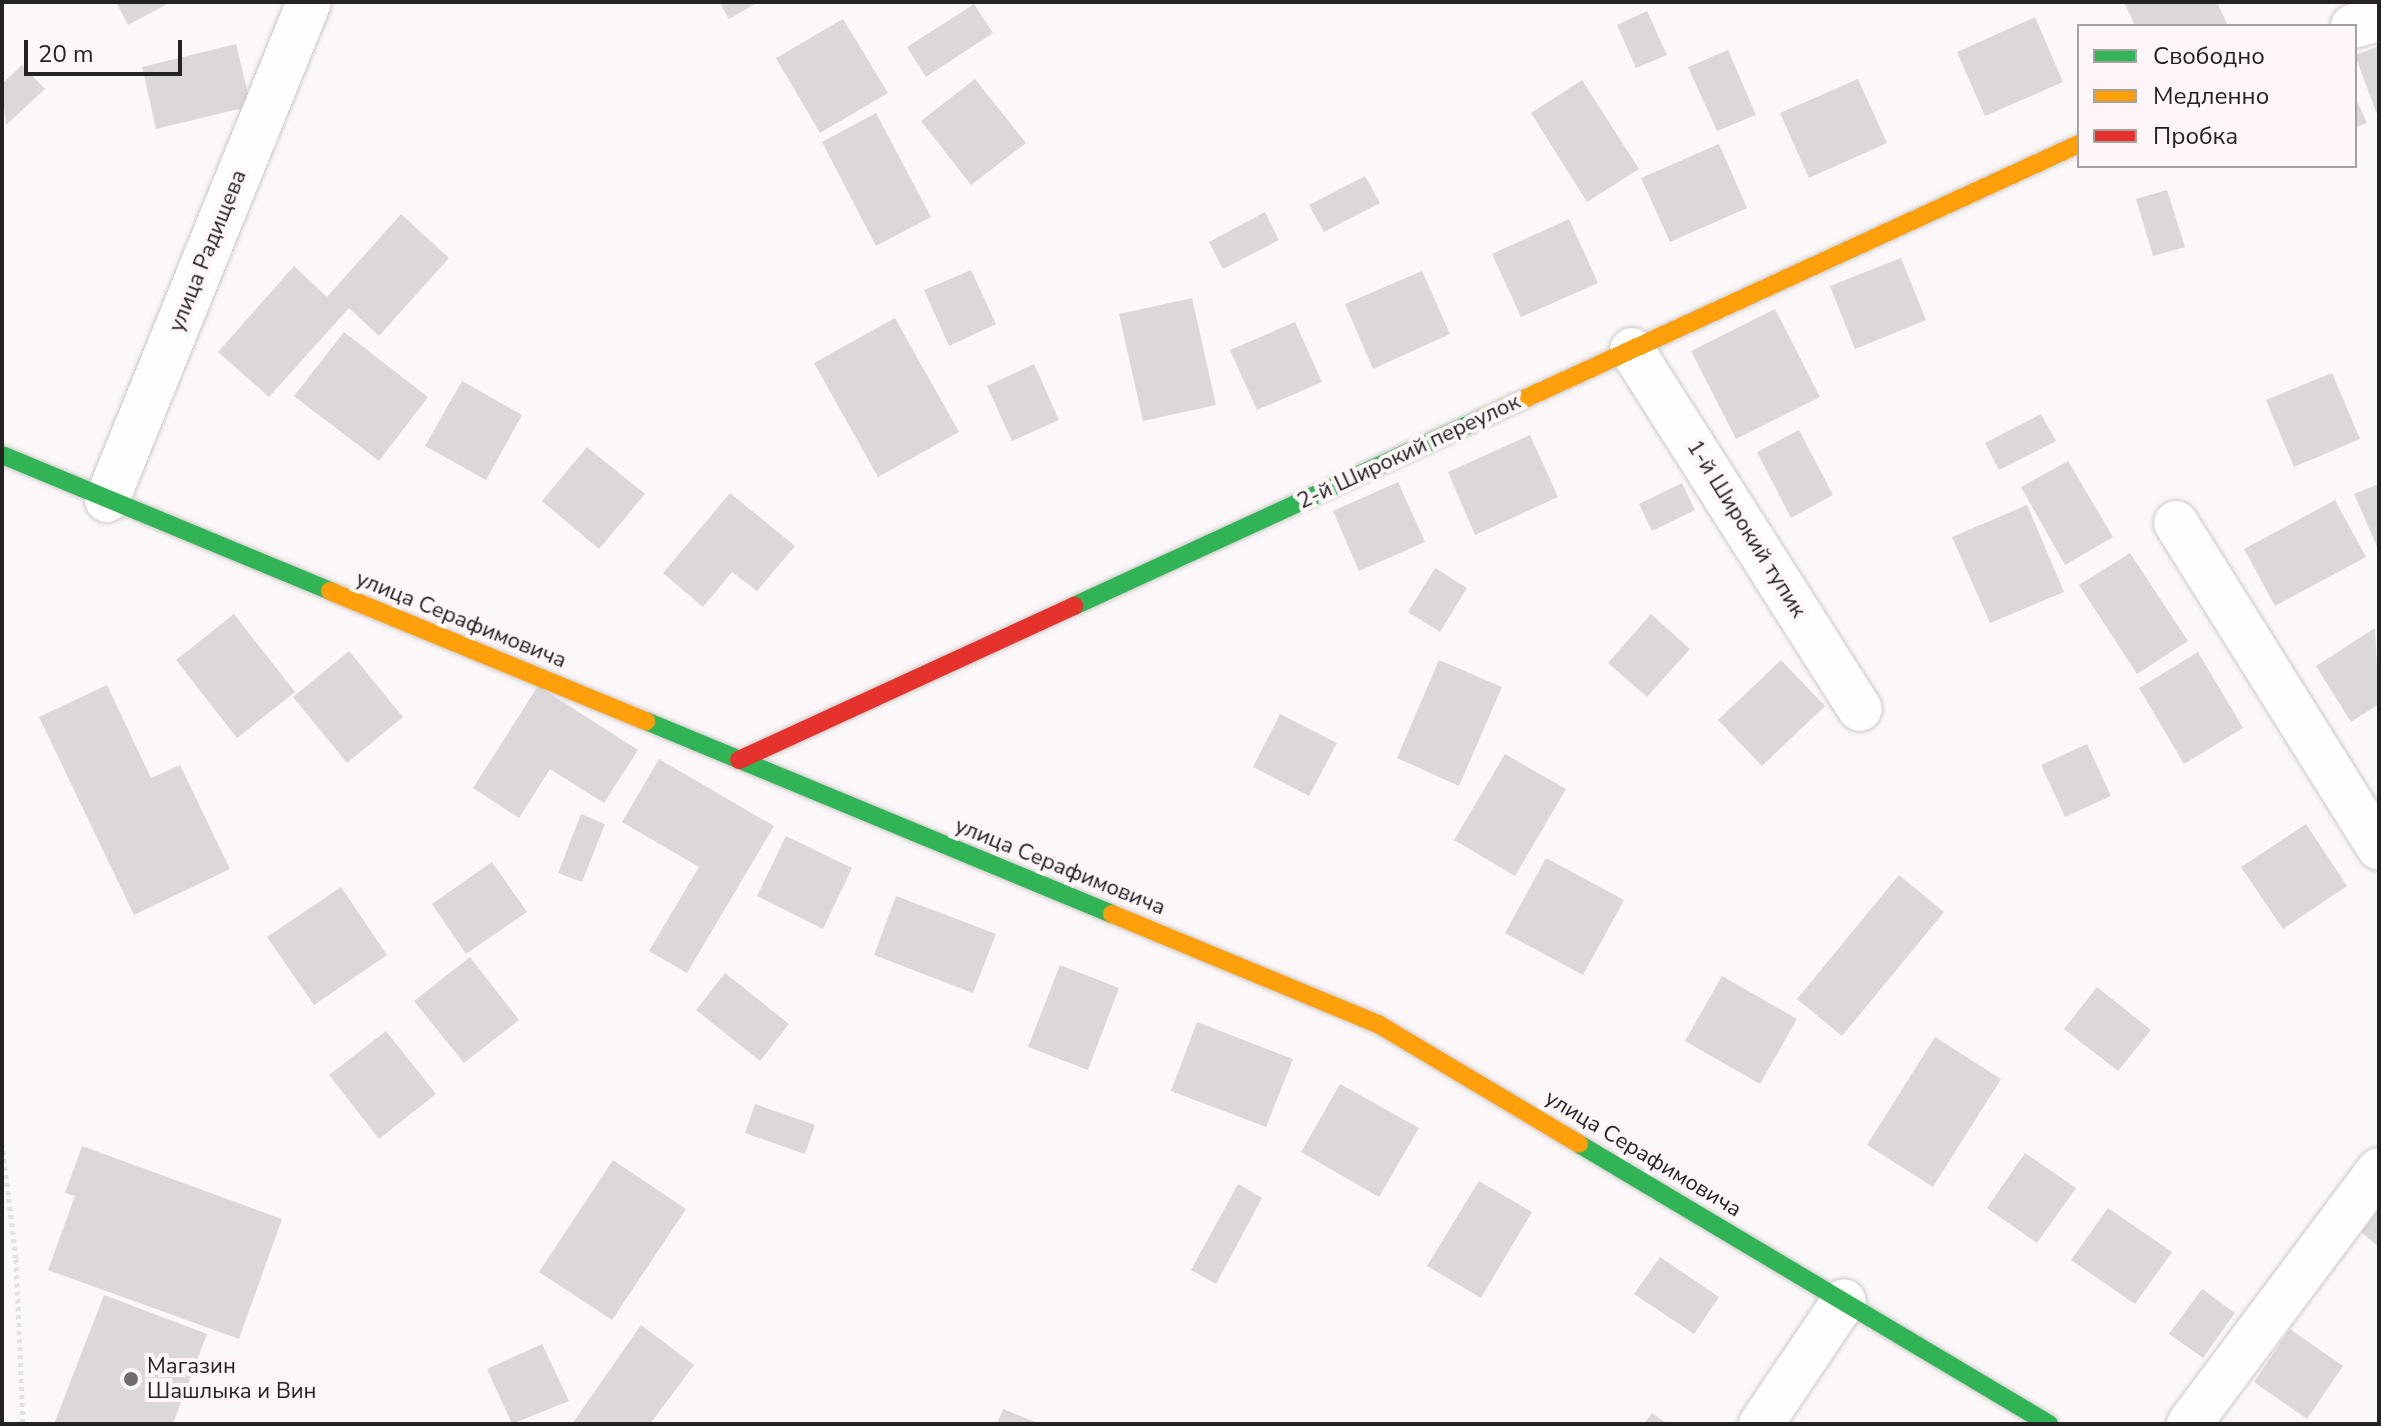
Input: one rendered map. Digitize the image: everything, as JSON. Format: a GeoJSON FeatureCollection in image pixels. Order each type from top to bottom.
{"type":"FeatureCollection","features":[{"type":"Feature","properties":{"kind":"street","name":"улица Радищева"},"geometry":{"type":"LineString","coordinates":[[107,500],[309,2]]}},
{"type":"Feature","properties":{"kind":"street"},"geometry":{"type":"LineString","coordinates":[[2357,25],[2379,19]]}},
{"type":"Feature","properties":{"kind":"street","name":"2-й Широкий переулок"},"geometry":{"type":"LineString","coordinates":[[739,760],[2077,145]]}},
{"type":"Feature","properties":{"kind":"street","name":"1-й Широкий тупик"},"geometry":{"type":"LineString","coordinates":[[1632,350],[1860,709]]}},
{"type":"Feature","properties":{"kind":"street","name":"улица Серафимовича"},"geometry":{"type":"LineString","coordinates":[[2,455],[1378,1024],[2049,1424]]}},
{"type":"Feature","properties":{"kind":"street"},"geometry":{"type":"LineString","coordinates":[[2176,523],[2379,848]]}},
{"type":"Feature","properties":{"kind":"street"},"geometry":{"type":"LineString","coordinates":[[2189,1424],[2379,1170]]}},
{"type":"Feature","properties":{"kind":"street"},"geometry":{"type":"LineString","coordinates":[[1761,1424],[1844,1301]]}},
{"type":"Feature","properties":{"kind":"path"},"geometry":{"type":"LineString","coordinates":[[2,1143],[16,1259],[23,1424]]}},
{"type":"Feature","properties":{"kind":"building"},"geometry":{"type":"Polygon","coordinates":[[[116,2],[171,2],[128,25],[116,2]]]}},
{"type":"Feature","properties":{"kind":"building"},"geometry":{"type":"Polygon","coordinates":[[[719,2],[758,2],[729,19],[719,2]]]}},
{"type":"Feature","properties":{"kind":"building"},"geometry":{"type":"Polygon","coordinates":[[[2124,2],[2217,2],[2227,24],[2134,24],[2124,2]]]}},
{"type":"Feature","properties":{"kind":"building"},"geometry":{"type":"Polygon","coordinates":[[[974,4],[993,33],[926,77],[907,47],[974,4]]]}},
{"type":"Feature","properties":{"kind":"building"},"geometry":{"type":"Polygon","coordinates":[[[1647,11],[1667,55],[1636,68],[1617,25],[1647,11]]]}},
{"type":"Feature","properties":{"kind":"building"},"geometry":{"type":"Polygon","coordinates":[[[2035,17],[2063,82],[1985,116],[1957,52],[2035,17]]]}},
{"type":"Feature","properties":{"kind":"building"},"geometry":{"type":"Polygon","coordinates":[[[843,19],[888,93],[820,133],[776,58],[843,19]]]}},
{"type":"Feature","properties":{"kind":"building"},"geometry":{"type":"Polygon","coordinates":[[[236,44],[251,106],[156,129],[142,67],[236,44]]]}},
{"type":"Feature","properties":{"kind":"building"},"geometry":{"type":"Polygon","coordinates":[[[2379,46],[2379,120],[2357,60],[2357,54],[2379,46]]]}},
{"type":"Feature","properties":{"kind":"building"},"geometry":{"type":"Polygon","coordinates":[[[1728,50],[1756,115],[1717,131],[1688,67],[1728,50]]]}},
{"type":"Feature","properties":{"kind":"building"},"geometry":{"type":"Polygon","coordinates":[[[22,65],[45,89],[6,125],[2,84],[22,65]]]}},
{"type":"Feature","properties":{"kind":"building"},"geometry":{"type":"Polygon","coordinates":[[[975,79],[1026,143],[971,185],[921,121],[975,79]]]}},
{"type":"Feature","properties":{"kind":"building"},"geometry":{"type":"Polygon","coordinates":[[[1858,79],[1887,143],[1809,178],[1780,113],[1858,79]]]}},
{"type":"Feature","properties":{"kind":"building"},"geometry":{"type":"Polygon","coordinates":[[[1582,80],[1639,169],[1587,202],[1531,113],[1582,80]]]}},
{"type":"Feature","properties":{"kind":"building"},"geometry":{"type":"Polygon","coordinates":[[[2357,101],[2367,123],[2357,127],[2357,101]]]}},
{"type":"Feature","properties":{"kind":"building"},"geometry":{"type":"Polygon","coordinates":[[[876,113],[931,217],[876,246],[822,142],[876,113]]]}},
{"type":"Feature","properties":{"kind":"building"},"geometry":{"type":"Polygon","coordinates":[[[1719,144],[1747,208],[1670,242],[1641,178],[1719,144]]]}},
{"type":"Feature","properties":{"kind":"building"},"geometry":{"type":"Polygon","coordinates":[[[1365,176],[1380,203],[1324,232],[1309,205],[1365,176]]]}},
{"type":"Feature","properties":{"kind":"building"},"geometry":{"type":"Polygon","coordinates":[[[2167,190],[2185,247],[2153,256],[2136,199],[2167,190]]]}},
{"type":"Feature","properties":{"kind":"building"},"geometry":{"type":"Polygon","coordinates":[[[1265,212],[1279,240],[1223,269],[1209,242],[1265,212]]]}},
{"type":"Feature","properties":{"kind":"building"},"geometry":{"type":"Polygon","coordinates":[[[401,214],[449,258],[379,336],[349,308],[269,397],[218,352],[294,266],[327,297],[401,214]]]}},
{"type":"Feature","properties":{"kind":"building"},"geometry":{"type":"Polygon","coordinates":[[[1569,219],[1598,283],[1521,317],[1492,254],[1569,219]]]}},
{"type":"Feature","properties":{"kind":"building"},"geometry":{"type":"Polygon","coordinates":[[[1901,258],[1926,320],[1855,349],[1830,286],[1901,258]]]}},
{"type":"Feature","properties":{"kind":"building"},"geometry":{"type":"Polygon","coordinates":[[[971,270],[996,324],[949,346],[924,290],[971,270]]]}},
{"type":"Feature","properties":{"kind":"building"},"geometry":{"type":"Polygon","coordinates":[[[1422,271],[1450,334],[1373,369],[1345,304],[1422,271]]]}},
{"type":"Feature","properties":{"kind":"building"},"geometry":{"type":"Polygon","coordinates":[[[1192,298],[1216,405],[1143,421],[1119,314],[1192,298]]]}},
{"type":"Feature","properties":{"kind":"building"},"geometry":{"type":"Polygon","coordinates":[[[1775,309],[1820,397],[1736,439],[1691,351],[1775,309]]]}},
{"type":"Feature","properties":{"kind":"building"},"geometry":{"type":"Polygon","coordinates":[[[895,318],[959,432],[878,477],[814,363],[895,318]]]}},
{"type":"Feature","properties":{"kind":"building"},"geometry":{"type":"Polygon","coordinates":[[[1295,322],[1322,382],[1257,410],[1230,350],[1295,322]]]}},
{"type":"Feature","properties":{"kind":"building"},"geometry":{"type":"Polygon","coordinates":[[[344,332],[428,397],[379,461],[294,396],[344,332]]]}},
{"type":"Feature","properties":{"kind":"building"},"geometry":{"type":"Polygon","coordinates":[[[1034,364],[1059,420],[1012,441],[987,386],[1034,364]]]}},
{"type":"Feature","properties":{"kind":"building"},"geometry":{"type":"Polygon","coordinates":[[[2332,373],[2360,439],[2294,467],[2266,400],[2332,373]]]}},
{"type":"Feature","properties":{"kind":"building"},"geometry":{"type":"Polygon","coordinates":[[[462,381],[522,415],[486,480],[425,446],[462,381]]]}},
{"type":"Feature","properties":{"kind":"building"},"geometry":{"type":"Polygon","coordinates":[[[2041,414],[2056,441],[1999,470],[1985,443],[2041,414]]]}},
{"type":"Feature","properties":{"kind":"building"},"geometry":{"type":"Polygon","coordinates":[[[1799,430],[1833,495],[1791,518],[1757,452],[1799,430]]]}},
{"type":"Feature","properties":{"kind":"building"},"geometry":{"type":"Polygon","coordinates":[[[1530,435],[1558,497],[1475,535],[1448,472],[1530,435]]]}},
{"type":"Feature","properties":{"kind":"building"},"geometry":{"type":"Polygon","coordinates":[[[587,447],[645,494],[599,549],[542,501],[587,447]]]}},
{"type":"Feature","properties":{"kind":"building"},"geometry":{"type":"Polygon","coordinates":[[[2068,461],[2113,537],[2065,565],[2021,487],[2068,461]]]}},
{"type":"Feature","properties":{"kind":"building"},"geometry":{"type":"Polygon","coordinates":[[[1398,482],[1425,542],[1359,571],[1333,511],[1398,482]]]}},
{"type":"Feature","properties":{"kind":"building"},"geometry":{"type":"Polygon","coordinates":[[[1682,483],[1695,510],[1652,531],[1639,504],[1682,483]]]}},
{"type":"Feature","properties":{"kind":"building"},"geometry":{"type":"Polygon","coordinates":[[[2379,484],[2379,551],[2354,494],[2379,484]]]}},
{"type":"Feature","properties":{"kind":"building"},"geometry":{"type":"Polygon","coordinates":[[[730,493],[795,546],[757,591],[732,572],[703,607],[663,573],[730,493]]]}},
{"type":"Feature","properties":{"kind":"building"},"geometry":{"type":"Polygon","coordinates":[[[2335,500],[2366,557],[2275,606],[2244,549],[2335,500]]]}},
{"type":"Feature","properties":{"kind":"building"},"geometry":{"type":"Polygon","coordinates":[[[2027,505],[2064,592],[1990,623],[1952,537],[2027,505]]]}},
{"type":"Feature","properties":{"kind":"building"},"geometry":{"type":"Polygon","coordinates":[[[2130,553],[2188,641],[2137,674],[2079,585],[2130,553]]]}},
{"type":"Feature","properties":{"kind":"building"},"geometry":{"type":"Polygon","coordinates":[[[1435,568],[1467,588],[1440,632],[1408,612],[1435,568]]]}},
{"type":"Feature","properties":{"kind":"building"},"geometry":{"type":"Polygon","coordinates":[[[234,614],[295,692],[237,738],[176,660],[234,614]]]}},
{"type":"Feature","properties":{"kind":"building"},"geometry":{"type":"Polygon","coordinates":[[[1651,614],[1690,649],[1647,697],[1608,663],[1651,614]]]}},
{"type":"Feature","properties":{"kind":"building"},"geometry":{"type":"Polygon","coordinates":[[[2375,628],[2379,704],[2351,722],[2316,666],[2375,628]]]}},
{"type":"Feature","properties":{"kind":"building"},"geometry":{"type":"Polygon","coordinates":[[[349,651],[403,717],[347,763],[293,697],[349,651]]]}},
{"type":"Feature","properties":{"kind":"building"},"geometry":{"type":"Polygon","coordinates":[[[2198,652],[2243,728],[2184,764],[2139,688],[2198,652]]]}},
{"type":"Feature","properties":{"kind":"building"},"geometry":{"type":"Polygon","coordinates":[[[1439,660],[1502,687],[1459,786],[1397,758],[1439,660]]]}},
{"type":"Feature","properties":{"kind":"building"},"geometry":{"type":"Polygon","coordinates":[[[1781,660],[1825,706],[1762,766],[1718,720],[1781,660]]]}},
{"type":"Feature","properties":{"kind":"building"},"geometry":{"type":"Polygon","coordinates":[[[107,685],[151,778],[180,765],[230,869],[134,915],[39,717],[107,685]]]}},
{"type":"Feature","properties":{"kind":"building"},"geometry":{"type":"Polygon","coordinates":[[[538,686],[638,750],[604,803],[550,769],[519,818],[473,788],[538,686]]]}},
{"type":"Feature","properties":{"kind":"building"},"geometry":{"type":"Polygon","coordinates":[[[1280,714],[1337,743],[1309,796],[1253,767],[1280,714]]]}},
{"type":"Feature","properties":{"kind":"building"},"geometry":{"type":"Polygon","coordinates":[[[2087,744],[2111,796],[2065,817],[2041,765],[2087,744]]]}},
{"type":"Feature","properties":{"kind":"building"},"geometry":{"type":"Polygon","coordinates":[[[1505,754],[1566,789],[1515,876],[1454,840],[1505,754]]]}},
{"type":"Feature","properties":{"kind":"building"},"geometry":{"type":"Polygon","coordinates":[[[659,759],[774,826],[687,973],[649,951],[699,867],[622,822],[659,759]]]}},
{"type":"Feature","properties":{"kind":"building"},"geometry":{"type":"Polygon","coordinates":[[[581,814],[605,824],[582,882],[558,873],[581,814]]]}},
{"type":"Feature","properties":{"kind":"building"},"geometry":{"type":"Polygon","coordinates":[[[2306,824],[2347,886],[2283,929],[2241,867],[2306,824]]]}},
{"type":"Feature","properties":{"kind":"building"},"geometry":{"type":"Polygon","coordinates":[[[786,836],[852,868],[823,929],[757,896],[786,836]]]}},
{"type":"Feature","properties":{"kind":"building"},"geometry":{"type":"Polygon","coordinates":[[[1546,858],[1624,900],[1583,975],[1505,933],[1546,858]]]}},
{"type":"Feature","properties":{"kind":"building"},"geometry":{"type":"Polygon","coordinates":[[[492,862],[527,912],[466,954],[432,904],[492,862]]]}},
{"type":"Feature","properties":{"kind":"building"},"geometry":{"type":"Polygon","coordinates":[[[1899,875],[1944,912],[1842,1036],[1797,999],[1899,875]]]}},
{"type":"Feature","properties":{"kind":"building"},"geometry":{"type":"Polygon","coordinates":[[[341,887],[387,955],[314,1005],[267,937],[341,887]]]}},
{"type":"Feature","properties":{"kind":"building"},"geometry":{"type":"Polygon","coordinates":[[[896,896],[996,934],[973,993],[874,955],[896,896]]]}},
{"type":"Feature","properties":{"kind":"building"},"geometry":{"type":"Polygon","coordinates":[[[470,957],[519,1020],[464,1063],[414,1001],[470,957]]]}},
{"type":"Feature","properties":{"kind":"building"},"geometry":{"type":"Polygon","coordinates":[[[1060,965],[1119,988],[1088,1070],[1028,1047],[1060,965]]]}},
{"type":"Feature","properties":{"kind":"building"},"geometry":{"type":"Polygon","coordinates":[[[725,973],[789,1024],[760,1061],[696,1010],[725,973]]]}},
{"type":"Feature","properties":{"kind":"building"},"geometry":{"type":"Polygon","coordinates":[[[1722,976],[1797,1019],[1760,1084],[1685,1041],[1722,976]]]}},
{"type":"Feature","properties":{"kind":"building"},"geometry":{"type":"Polygon","coordinates":[[[2097,987],[2151,1030],[2118,1071],[2064,1029],[2097,987]]]}},
{"type":"Feature","properties":{"kind":"building"},"geometry":{"type":"Polygon","coordinates":[[[1197,1022],[1293,1059],[1266,1127],[1171,1091],[1197,1022]]]}},
{"type":"Feature","properties":{"kind":"building"},"geometry":{"type":"Polygon","coordinates":[[[386,1031],[436,1094],[379,1139],[329,1075],[386,1031]]]}},
{"type":"Feature","properties":{"kind":"building"},"geometry":{"type":"Polygon","coordinates":[[[1935,1037],[2001,1079],[1933,1187],[1867,1145],[1935,1037]]]}},
{"type":"Feature","properties":{"kind":"building"},"geometry":{"type":"Polygon","coordinates":[[[1340,1084],[1419,1128],[1379,1197],[1301,1152],[1340,1084]]]}},
{"type":"Feature","properties":{"kind":"building"},"geometry":{"type":"Polygon","coordinates":[[[755,1104],[815,1125],[805,1154],[745,1133],[755,1104]]]}},
{"type":"Feature","properties":{"kind":"building"},"geometry":{"type":"Polygon","coordinates":[[[82,1146],[282,1219],[239,1339],[48,1270],[75,1196],[65,1193],[82,1146]]]}},
{"type":"Feature","properties":{"kind":"building"},"geometry":{"type":"Polygon","coordinates":[[[2025,1153],[2076,1188],[2037,1243],[1987,1208],[2025,1153]]]}},
{"type":"Feature","properties":{"kind":"building"},"geometry":{"type":"Polygon","coordinates":[[[613,1160],[686,1209],[612,1320],[539,1272],[613,1160]]]}},
{"type":"Feature","properties":{"kind":"building"},"geometry":{"type":"Polygon","coordinates":[[[1479,1181],[1532,1212],[1481,1298],[1427,1266],[1479,1181]]]}},
{"type":"Feature","properties":{"kind":"building"},"geometry":{"type":"Polygon","coordinates":[[[1238,1184],[1262,1198],[1216,1284],[1191,1270],[1238,1184]]]}},
{"type":"Feature","properties":{"kind":"building"},"geometry":{"type":"Polygon","coordinates":[[[2108,1208],[2172,1252],[2135,1304],[2071,1260],[2108,1208]]]}},
{"type":"Feature","properties":{"kind":"building"},"geometry":{"type":"Polygon","coordinates":[[[2379,1209],[2379,1247],[2361,1232],[2379,1209]]]}},
{"type":"Feature","properties":{"kind":"building"},"geometry":{"type":"Polygon","coordinates":[[[1660,1257],[1719,1297],[1694,1334],[1634,1294],[1660,1257]]]}},
{"type":"Feature","properties":{"kind":"building"},"geometry":{"type":"Polygon","coordinates":[[[2202,1289],[2235,1313],[2203,1358],[2169,1334],[2202,1289]]]}},
{"type":"Feature","properties":{"kind":"building","name":"Магазин Шашлыка и Вин"},"geometry":{"type":"Polygon","coordinates":[[[104,1295],[207,1334],[173,1424],[54,1424],[104,1295]]]}},
{"type":"Feature","properties":{"kind":"building"},"geometry":{"type":"Polygon","coordinates":[[[641,1325],[694,1365],[650,1424],[572,1424],[641,1325]]]}},
{"type":"Feature","properties":{"kind":"building"},"geometry":{"type":"Polygon","coordinates":[[[2290,1329],[2343,1366],[2307,1419],[2254,1382],[2290,1329]]]}},
{"type":"Feature","properties":{"kind":"building"},"geometry":{"type":"Polygon","coordinates":[[[542,1344],[569,1401],[512,1424],[487,1369],[542,1344]]]}},
{"type":"Feature","properties":{"kind":"building"},"geometry":{"type":"Polygon","coordinates":[[[1003,1409],[1040,1424],[997,1424],[1003,1409]]]}},
{"type":"Feature","properties":{"kind":"building"},"geometry":{"type":"Polygon","coordinates":[[[1652,1413],[1668,1424],[1644,1424],[1652,1413]]]}},
{"type":"Feature","properties":{"kind":"traffic: fast"},"geometry":{"type":"LineString","coordinates":[[1074,606],[1483,418]]}},
{"type":"Feature","properties":{"kind":"traffic: fast"},"geometry":{"type":"LineString","coordinates":[[2,455],[330,591]]}},
{"type":"Feature","properties":{"kind":"traffic: fast"},"geometry":{"type":"LineString","coordinates":[[646,721],[1112,914]]}},
{"type":"Feature","properties":{"kind":"traffic: fast"},"geometry":{"type":"LineString","coordinates":[[1579,1144],[2049,1424]]}},
{"type":"Feature","properties":{"kind":"traffic: slow"},"geometry":{"type":"LineString","coordinates":[[1483,418],[2077,145]]}},
{"type":"Feature","properties":{"kind":"traffic: slow"},"geometry":{"type":"LineString","coordinates":[[330,591],[646,721]]}},
{"type":"Feature","properties":{"kind":"traffic: slow"},"geometry":{"type":"LineString","coordinates":[[1112,914],[1378,1024],[1579,1144]]}},
{"type":"Feature","properties":{"kind":"traffic: jam"},"geometry":{"type":"LineString","coordinates":[[739,760],[1074,606]]}},
{"type":"Feature","properties":{"kind":"place","name":"Магазин Шашлыка и Вин"},"geometry":{"type":"Point","coordinates":[131,1379]}}]}
